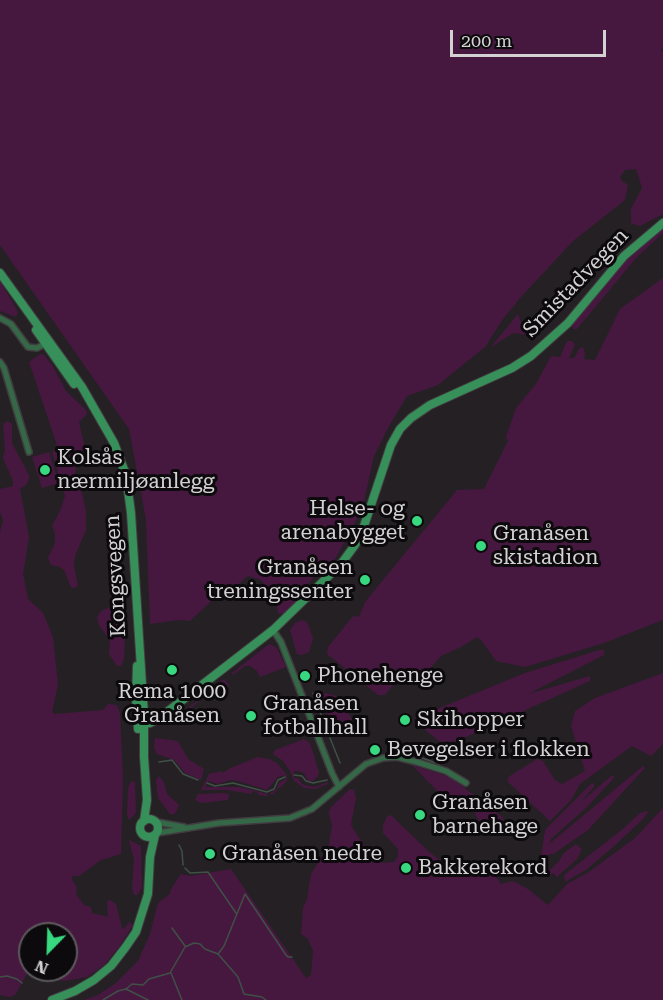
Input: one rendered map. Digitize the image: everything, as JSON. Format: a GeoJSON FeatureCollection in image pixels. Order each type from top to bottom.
{"type":"FeatureCollection","features":[{"type":"Feature","properties":{"kind":"main road","name":"Smistadvegen"},"geometry":{"type":"LineString","coordinates":[[141,725],[158,719],[273,630],[292,614],[348,556],[370,510],[391,445],[404,425],[430,405],[504,372],[531,356],[567,323],[624,256],[663,223]]}},
{"type":"Feature","properties":{"kind":"main road","name":"Kongsvegen"},"geometry":{"type":"LineString","coordinates":[[0,273],[86,395],[114,443],[126,475],[131,513],[141,725],[147,800],[144,821],[140,828],[150,857]]}},
{"type":"Feature","properties":{"kind":"main road","name":"Kongsvegen"},"geometry":{"type":"LineString","coordinates":[[52,1000],[75,992],[94,980],[111,966],[136,932],[148,894],[150,857],[159,827],[147,800]]}},
{"type":"Feature","properties":{"kind":"main road"},"geometry":{"type":"LineString","coordinates":[[144,821],[149,819],[156,821]]}},
{"type":"Feature","properties":{"kind":"main road"},"geometry":{"type":"LineString","coordinates":[[144,836],[150,837],[156,834]]}},
{"type":"Feature","properties":{"kind":"street"},"geometry":{"type":"LineString","coordinates":[[0,318],[10,324],[28,347],[37,348],[48,343]]}},
{"type":"Feature","properties":{"kind":"street"},"geometry":{"type":"LineString","coordinates":[[0,362],[4,368],[29,452]]}},
{"type":"Feature","properties":{"kind":"street"},"geometry":{"type":"LineString","coordinates":[[273,630],[281,642],[339,787]]}},
{"type":"Feature","properties":{"kind":"street"},"geometry":{"type":"LineString","coordinates":[[156,834],[185,827],[290,818],[312,809],[366,764],[391,757],[407,759],[446,771],[466,783]]}},
{"type":"Feature","properties":{"kind":"street"},"geometry":{"type":"LineString","coordinates":[[156,821],[185,827]]}},
{"type":"Feature","properties":{"kind":"shaded area"},"geometry":{"type":"Polygon","coordinates":[[[0,0],[663,0],[663,48],[661,50],[663,53],[663,214],[640,226],[631,223],[631,209],[642,188],[636,169],[625,170],[620,177],[628,185],[625,200],[573,241],[520,298],[485,347],[438,385],[407,396],[374,456],[363,506],[335,559],[314,576],[295,603],[283,614],[278,613],[276,600],[261,580],[248,576],[234,588],[225,588],[190,621],[179,620],[150,624],[146,520],[129,429],[0,245],[0,0]]]}},
{"type":"Feature","properties":{"kind":"shaded area"},"geometry":{"type":"Polygon","coordinates":[[[661,229],[663,233],[636,258],[577,329],[573,329],[574,321],[628,257],[661,229]]]}},
{"type":"Feature","properties":{"kind":"shaded area"},"geometry":{"type":"Polygon","coordinates":[[[663,278],[663,620],[604,643],[525,667],[496,661],[477,637],[441,656],[421,679],[407,668],[385,695],[378,695],[327,654],[328,647],[353,616],[359,617],[365,602],[457,490],[484,489],[508,441],[506,437],[516,408],[536,384],[551,356],[560,357],[566,343],[572,341],[575,345],[569,358],[574,358],[579,349],[583,347],[584,359],[595,360],[620,309],[663,278]]]}},
{"type":"Feature","properties":{"kind":"shaded area"},"geometry":{"type":"Polygon","coordinates":[[[0,281],[18,312],[16,317],[0,311],[0,281]]]}},
{"type":"Feature","properties":{"kind":"shaded area"},"geometry":{"type":"Polygon","coordinates":[[[518,314],[528,335],[513,333],[490,348],[518,314]]]}},
{"type":"Feature","properties":{"kind":"shaded area"},"geometry":{"type":"Polygon","coordinates":[[[40,354],[44,355],[52,365],[66,391],[86,410],[87,414],[79,422],[85,448],[76,459],[75,484],[82,492],[86,512],[86,530],[75,556],[74,566],[78,586],[74,588],[71,587],[64,570],[51,565],[48,558],[55,543],[52,526],[65,496],[52,452],[58,448],[29,362],[40,354]]]}},
{"type":"Feature","properties":{"kind":"shaded area"},"geometry":{"type":"Polygon","coordinates":[[[7,421],[12,424],[12,443],[30,477],[26,485],[20,489],[29,537],[23,574],[28,599],[43,613],[53,637],[58,685],[52,712],[55,714],[103,710],[108,704],[117,705],[120,713],[123,777],[121,854],[101,860],[79,876],[72,876],[77,888],[76,894],[84,905],[91,907],[92,913],[108,917],[107,902],[110,900],[116,904],[122,928],[124,929],[129,922],[133,925],[104,965],[87,977],[78,979],[78,922],[18,922],[18,982],[22,982],[16,994],[10,997],[0,995],[0,532],[3,520],[0,512],[0,489],[13,486],[3,458],[5,450],[3,424],[7,421]]]}},
{"type":"Feature","properties":{"kind":"shaded area","name":"Kolsås nærmiljøanlegg"},"geometry":{"type":"Polygon","coordinates":[[[49,452],[59,483],[42,488],[32,457],[49,452]]]}},
{"type":"Feature","properties":{"kind":"shaded area"},"geometry":{"type":"Polygon","coordinates":[[[108,608],[119,612],[119,630],[125,637],[124,659],[121,666],[117,666],[109,654],[110,641],[99,625],[97,617],[101,611],[108,608]]]}},
{"type":"Feature","properties":{"kind":"shaded area"},"geometry":{"type":"Polygon","coordinates":[[[302,620],[307,622],[313,638],[309,652],[302,655],[297,654],[290,630],[295,623],[302,620]]]}},
{"type":"Feature","properties":{"kind":"shaded area"},"geometry":{"type":"Polygon","coordinates":[[[269,644],[276,647],[286,667],[260,677],[256,670],[245,666],[233,675],[232,673],[269,644]]]}},
{"type":"Feature","properties":{"kind":"shaded area"},"geometry":{"type":"Polygon","coordinates":[[[604,650],[604,655],[528,694],[590,676],[590,681],[457,741],[440,742],[417,723],[415,718],[525,673],[604,650]]]}},
{"type":"Feature","properties":{"kind":"shaded area"},"geometry":{"type":"Polygon","coordinates":[[[663,673],[663,744],[651,756],[632,746],[580,784],[571,800],[550,821],[508,782],[508,777],[537,759],[543,761],[555,780],[562,784],[585,771],[571,726],[575,711],[595,698],[663,673]]]}},
{"type":"Feature","properties":{"kind":"shaded area"},"geometry":{"type":"Polygon","coordinates":[[[224,679],[228,687],[195,704],[186,714],[185,723],[177,717],[224,679]]]}},
{"type":"Feature","properties":{"kind":"shaded area"},"geometry":{"type":"Polygon","coordinates":[[[320,692],[337,696],[352,719],[345,733],[334,725],[330,716],[322,710],[317,697],[320,692]]]}},
{"type":"Feature","properties":{"kind":"shaded area"},"geometry":{"type":"Polygon","coordinates":[[[155,738],[178,741],[188,759],[204,769],[201,780],[185,773],[174,760],[157,754],[154,748],[155,738]]]}},
{"type":"Feature","properties":{"kind":"shaded area"},"geometry":{"type":"Polygon","coordinates":[[[304,739],[310,743],[319,772],[318,776],[313,781],[308,781],[304,773],[294,771],[294,779],[298,778],[302,784],[315,787],[328,782],[315,789],[304,788],[294,781],[283,761],[273,754],[275,750],[304,739]]]}},
{"type":"Feature","properties":{"kind":"shaded area"},"geometry":{"type":"Polygon","coordinates":[[[258,757],[277,763],[287,775],[287,781],[272,795],[270,793],[286,779],[285,775],[278,777],[267,790],[230,780],[218,784],[208,781],[206,784],[206,787],[240,787],[268,794],[268,796],[258,795],[252,791],[252,794],[227,790],[201,790],[209,774],[221,771],[222,773],[258,757]]]}},
{"type":"Feature","properties":{"kind":"shaded area"},"geometry":{"type":"Polygon","coordinates":[[[412,765],[444,775],[457,782],[502,817],[505,823],[503,831],[497,835],[485,831],[472,808],[442,796],[412,765]]]}},
{"type":"Feature","properties":{"kind":"shaded area"},"geometry":{"type":"Polygon","coordinates":[[[643,766],[645,768],[588,830],[555,853],[541,857],[545,830],[591,784],[594,783],[594,787],[581,802],[611,776],[614,776],[587,807],[551,839],[549,844],[643,766]]]}},
{"type":"Feature","properties":{"kind":"shaded area"},"geometry":{"type":"Polygon","coordinates":[[[159,776],[164,782],[167,794],[179,805],[175,814],[170,814],[158,798],[156,780],[159,776]]]}},
{"type":"Feature","properties":{"kind":"shaded area"},"geometry":{"type":"Polygon","coordinates":[[[131,781],[135,782],[136,813],[129,820],[127,815],[128,788],[131,781]]]}},
{"type":"Feature","properties":{"kind":"shaded area"},"geometry":{"type":"Polygon","coordinates":[[[350,789],[354,790],[356,798],[351,825],[377,860],[383,863],[394,862],[398,856],[398,849],[383,833],[383,825],[387,817],[391,815],[429,852],[444,863],[468,876],[494,874],[501,884],[513,881],[528,889],[548,905],[567,884],[589,872],[635,838],[663,808],[663,1000],[84,1000],[98,995],[116,983],[138,961],[150,934],[158,903],[170,894],[181,874],[190,876],[231,869],[306,978],[311,975],[313,951],[308,939],[301,934],[303,908],[307,899],[311,874],[329,845],[332,825],[329,813],[331,807],[350,789]]]}},
{"type":"Feature","properties":{"kind":"shaded area"},"geometry":{"type":"Polygon","coordinates":[[[198,794],[229,794],[228,800],[202,803],[195,800],[198,794]]]}},
{"type":"Feature","properties":{"kind":"shaded area"},"geometry":{"type":"Polygon","coordinates":[[[648,812],[644,818],[613,847],[586,870],[565,882],[564,875],[640,813],[648,812]]]}},
{"type":"Feature","properties":{"kind":"shaded area"},"geometry":{"type":"Polygon","coordinates":[[[129,840],[141,846],[142,888],[137,895],[134,895],[132,887],[134,860],[129,840]]]}},
{"type":"Feature","properties":{"kind":"shaded area"},"geometry":{"type":"Polygon","coordinates":[[[576,844],[582,849],[577,859],[557,877],[553,873],[547,877],[546,874],[564,853],[576,844]]]}},
{"type":"Feature","properties":{"kind":"waterway"},"geometry":{"type":"LineString","coordinates":[[313,693],[326,728]]}},
{"type":"Feature","properties":{"kind":"waterway"},"geometry":{"type":"LineString","coordinates":[[330,738],[340,763]]}},
{"type":"Feature","properties":{"kind":"waterway"},"geometry":{"type":"LineString","coordinates":[[422,758],[439,764]]}},
{"type":"Feature","properties":{"kind":"waterway"},"geometry":{"type":"LineString","coordinates":[[159,762],[172,760],[183,774],[198,780]]}},
{"type":"Feature","properties":{"kind":"waterway"},"geometry":{"type":"LineString","coordinates":[[294,775],[302,776],[306,781],[313,783],[327,780]]}},
{"type":"Feature","properties":{"kind":"waterway"},"geometry":{"type":"LineString","coordinates":[[207,783],[215,786],[233,783],[267,792],[274,789],[278,780],[285,777]]}},
{"type":"Feature","properties":{"kind":"waterway"},"geometry":{"type":"LineString","coordinates":[[179,845],[183,865]]}},
{"type":"Feature","properties":{"kind":"waterway"},"geometry":{"type":"LineString","coordinates":[[185,868],[190,873],[208,872],[236,913]]}},
{"type":"Feature","properties":{"kind":"waterway"},"geometry":{"type":"LineString","coordinates":[[218,954],[224,946],[245,894],[286,955],[292,957]]}},
{"type":"Feature","properties":{"kind":"waterway"},"geometry":{"type":"LineString","coordinates":[[172,928],[185,946]]}},
{"type":"Feature","properties":{"kind":"waterway"},"geometry":{"type":"LineString","coordinates":[[126,989],[132,984],[143,985],[149,979],[170,973],[185,947],[194,943],[218,954],[238,977],[244,994],[262,997],[266,1000]]}},
{"type":"Feature","properties":{"kind":"waterway"},"geometry":{"type":"LineString","coordinates":[[171,973],[182,1000]]}},
{"type":"Feature","properties":{"kind":"waterway"},"geometry":{"type":"LineString","coordinates":[[0,977],[7,976],[22,983]]}},
{"type":"Feature","properties":{"kind":"waterway"},"geometry":{"type":"LineString","coordinates":[[103,1000],[126,989],[148,1000]]}},
{"type":"Feature","properties":{"kind":"place","name":"Kolsås nærmiljøanlegg"},"geometry":{"type":"Point","coordinates":[45,470]}},
{"type":"Feature","properties":{"kind":"place","name":"Helse- og arenabygget"},"geometry":{"type":"Point","coordinates":[417,521]}},
{"type":"Feature","properties":{"kind":"place","name":"Granåsen skistadion"},"geometry":{"type":"Point","coordinates":[481,546]}},
{"type":"Feature","properties":{"kind":"place","name":"Granåsen treningssenter"},"geometry":{"type":"Point","coordinates":[365,580]}},
{"type":"Feature","properties":{"kind":"place","name":"Rema 1000 Granåsen"},"geometry":{"type":"Point","coordinates":[172,670]}},
{"type":"Feature","properties":{"kind":"place","name":"Phonehenge"},"geometry":{"type":"Point","coordinates":[305,676]}},
{"type":"Feature","properties":{"kind":"place","name":"Granåsen fotballhall"},"geometry":{"type":"Point","coordinates":[251,716]}},
{"type":"Feature","properties":{"kind":"place","name":"Skihopper"},"geometry":{"type":"Point","coordinates":[405,720]}},
{"type":"Feature","properties":{"kind":"place","name":"Bevegelser i flokken"},"geometry":{"type":"Point","coordinates":[375,750]}},
{"type":"Feature","properties":{"kind":"place","name":"Granåsen barnehage"},"geometry":{"type":"Point","coordinates":[420,815]}},
{"type":"Feature","properties":{"kind":"place","name":"Granåsen nedre"},"geometry":{"type":"Point","coordinates":[210,854]}},
{"type":"Feature","properties":{"kind":"place","name":"Bakkerekord"},"geometry":{"type":"Point","coordinates":[406,868]}}]}
